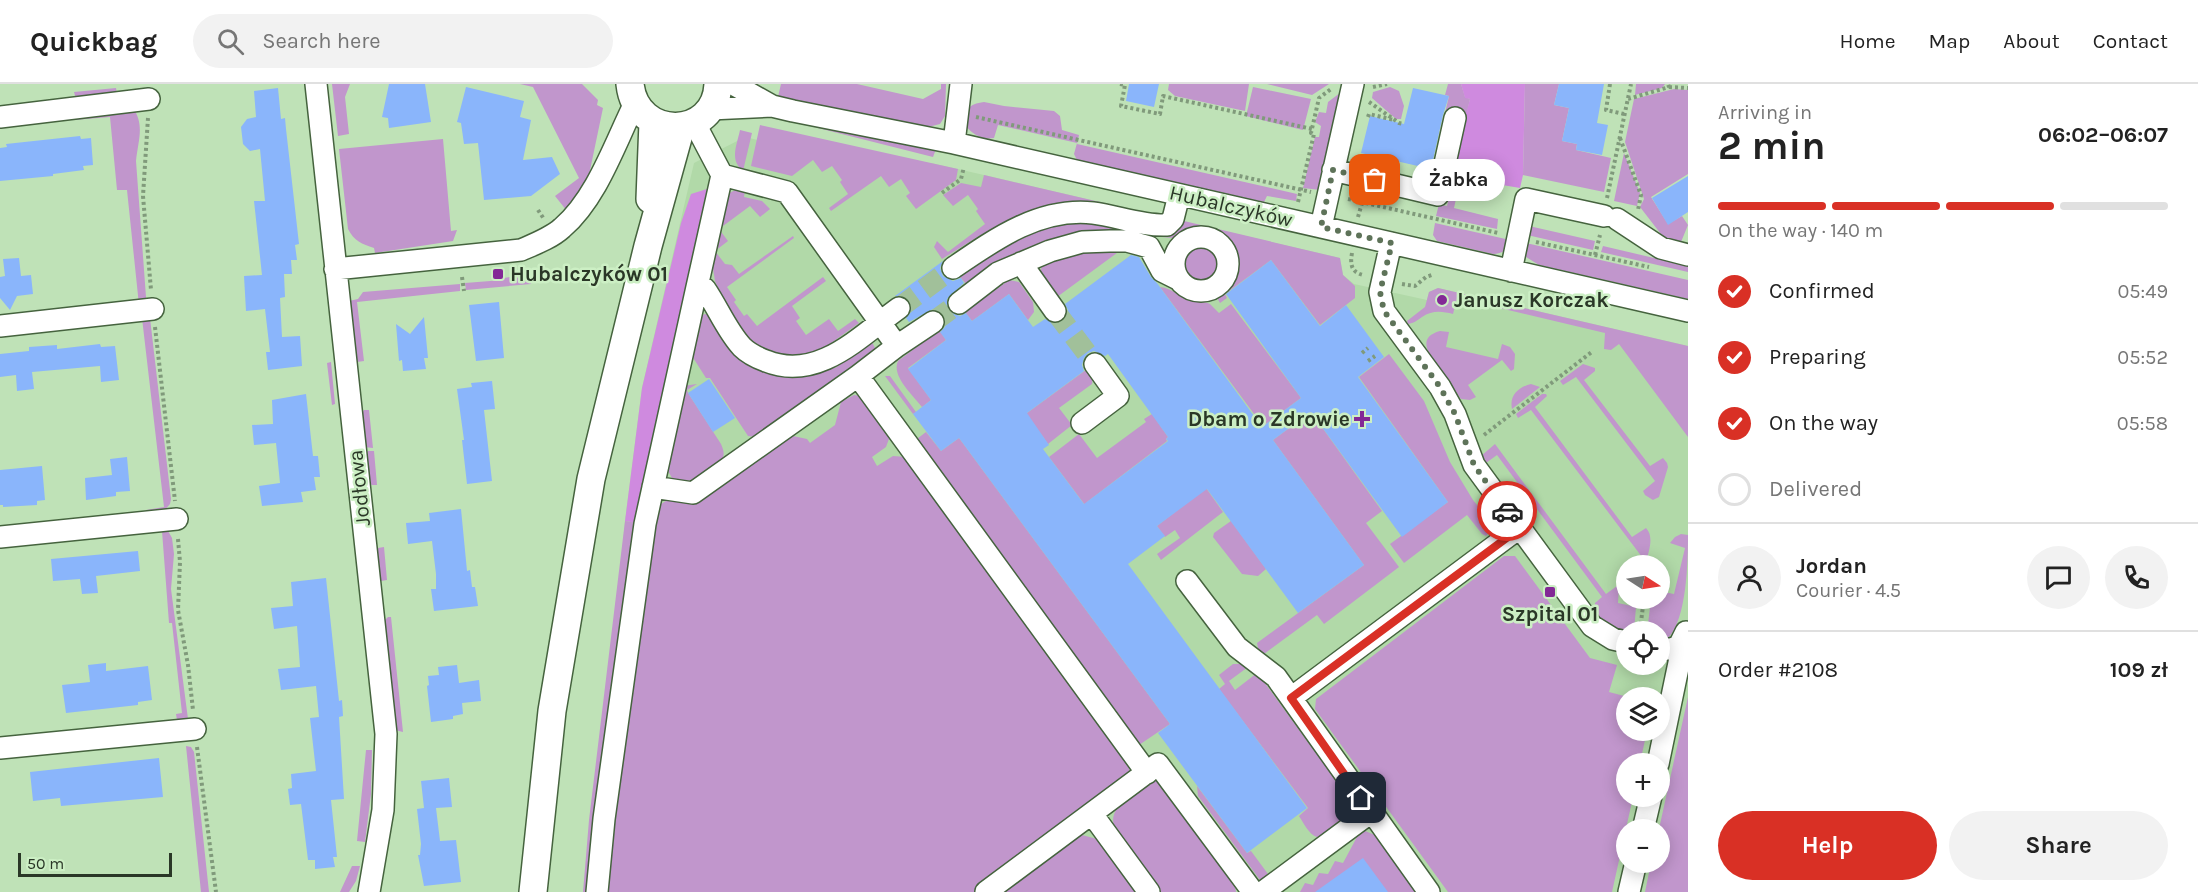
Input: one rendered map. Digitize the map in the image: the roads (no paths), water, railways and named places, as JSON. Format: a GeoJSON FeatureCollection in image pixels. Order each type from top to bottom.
{"type":"FeatureCollection","features":[{"type":"Feature","properties":{"kind":"main road"},"geometry":{"type":"LineString","coordinates":[[631,89],[646,117],[653,122],[666,126],[701,111]]}},
{"type":"Feature","properties":{"kind":"main road"},"geometry":{"type":"LineString","coordinates":[[533,892],[552,711],[591,479],[648,246],[701,111]]}},
{"type":"Feature","properties":{"kind":"main road"},"geometry":{"type":"LineString","coordinates":[[648,246],[653,122]]}},
{"type":"Feature","properties":{"kind":"street","name":"Jodłowa"},"geometry":{"type":"LineString","coordinates":[[316,84],[386,734],[386,782],[383,810],[369,892]]}},
{"type":"Feature","properties":{"kind":"street","name":"Hubalczyków"},"geometry":{"type":"LineString","coordinates":[[733,84],[772,106]]}},
{"type":"Feature","properties":{"kind":"street"},"geometry":{"type":"LineString","coordinates":[[954,143],[961,84]]}},
{"type":"Feature","properties":{"kind":"street"},"geometry":{"type":"LineString","coordinates":[[335,269],[521,250],[543,241],[561,229],[580,210],[592,191],[631,89]]}},
{"type":"Feature","properties":{"kind":"street"},"geometry":{"type":"LineString","coordinates":[[1321,227],[1333,170],[1360,89]]}},
{"type":"Feature","properties":{"kind":"street"},"geometry":{"type":"LineString","coordinates":[[0,117],[149,99]]}},
{"type":"Feature","properties":{"kind":"street","name":"Hubalczyków"},"geometry":{"type":"LineString","coordinates":[[701,111],[772,106],[954,143],[1688,311]]}},
{"type":"Feature","properties":{"kind":"street"},"geometry":{"type":"LineString","coordinates":[[597,892],[619,706],[645,524],[722,175],[701,111]]}},
{"type":"Feature","properties":{"kind":"street"},"geometry":{"type":"LineString","coordinates":[[1333,170],[1437,195],[1455,118]]}},
{"type":"Feature","properties":{"kind":"street"},"geometry":{"type":"LineString","coordinates":[[722,175],[787,192],[897,346]]}},
{"type":"Feature","properties":{"kind":"street"},"geometry":{"type":"LineString","coordinates":[[953,268],[984,246],[1018,227],[1052,215],[1091,213],[1149,224],[1167,225],[1173,219],[1179,195]]}},
{"type":"Feature","properties":{"kind":"street"},"geometry":{"type":"LineString","coordinates":[[1511,271],[1526,199],[1610,218],[1661,248],[1688,255]]}},
{"type":"Feature","properties":{"kind":"street"},"geometry":{"type":"LineString","coordinates":[[959,303],[998,273],[1050,251],[1082,243],[1127,242],[1149,247],[1179,260],[1162,271],[1149,247]]}},
{"type":"Feature","properties":{"kind":"street"},"geometry":{"type":"LineString","coordinates":[[1392,243],[1380,292],[1384,311],[1440,387],[1455,414],[1474,465],[1592,626],[1616,640]]}},
{"type":"Feature","properties":{"kind":"street"},"geometry":{"type":"LineString","coordinates":[[1021,263],[1055,311]]}},
{"type":"Feature","properties":{"kind":"street"},"geometry":{"type":"LineString","coordinates":[[697,287],[705,289],[735,339],[744,348],[756,357],[787,366],[815,364],[829,359],[899,308]]}},
{"type":"Feature","properties":{"kind":"street"},"geometry":{"type":"LineString","coordinates":[[0,326],[153,309]]}},
{"type":"Feature","properties":{"kind":"street"},"geometry":{"type":"LineString","coordinates":[[653,487],[693,493],[933,322]]}},
{"type":"Feature","properties":{"kind":"street"},"geometry":{"type":"LineString","coordinates":[[1082,423],[1118,396],[1095,363]]}},
{"type":"Feature","properties":{"kind":"street"},"geometry":{"type":"LineString","coordinates":[[858,376],[1147,773]]}},
{"type":"Feature","properties":{"kind":"street"},"geometry":{"type":"LineString","coordinates":[[0,537],[177,519]]}},
{"type":"Feature","properties":{"kind":"street"},"geometry":{"type":"LineString","coordinates":[[1291,698],[1520,528]]}},
{"type":"Feature","properties":{"kind":"street"},"geometry":{"type":"LineString","coordinates":[[1187,580],[1237,647],[1276,677],[1429,892]]}},
{"type":"Feature","properties":{"kind":"street"},"geometry":{"type":"LineString","coordinates":[[1670,649],[1679,646],[1687,628]]}},
{"type":"Feature","properties":{"kind":"street"},"geometry":{"type":"LineString","coordinates":[[1660,753],[1687,628]]}},
{"type":"Feature","properties":{"kind":"street"},"geometry":{"type":"LineString","coordinates":[[0,748],[195,729]]}},
{"type":"Feature","properties":{"kind":"street"},"geometry":{"type":"LineString","coordinates":[[986,892],[1158,764],[1253,892]]}},
{"type":"Feature","properties":{"kind":"street"},"geometry":{"type":"LineString","coordinates":[[1263,892],[1371,813]]}},
{"type":"Feature","properties":{"kind":"street"},"geometry":{"type":"LineString","coordinates":[[1092,814],[1149,892]]}},
{"type":"Feature","properties":{"kind":"street"},"geometry":{"type":"LineString","coordinates":[[1629,892],[1633,873]]}},
{"type":"Feature","properties":{"kind":"tunnel"},"geometry":{"type":"LineString","coordinates":[[899,308],[953,268]]}},
{"type":"Feature","properties":{"kind":"tunnel"},"geometry":{"type":"LineString","coordinates":[[933,322],[959,303]]}},
{"type":"Feature","properties":{"kind":"tunnel"},"geometry":{"type":"LineString","coordinates":[[1055,311],[1095,364]]}},
{"type":"Feature","properties":{"kind":"place","name":"Żabka"},"geometry":{"type":"Point","coordinates":[1375,180]}},
{"type":"Feature","properties":{"kind":"place","name":"Hubalczyków 01"},"geometry":{"type":"Point","coordinates":[498,274]}},
{"type":"Feature","properties":{"kind":"place","name":"Janusz Korczak"},"geometry":{"type":"Point","coordinates":[1442,300]}},
{"type":"Feature","properties":{"kind":"place","name":"Dbam o Zdrowie"},"geometry":{"type":"Point","coordinates":[1362,419]}},
{"type":"Feature","properties":{"kind":"place","name":"Szpital 01"},"geometry":{"type":"Point","coordinates":[1550,592]}}]}
